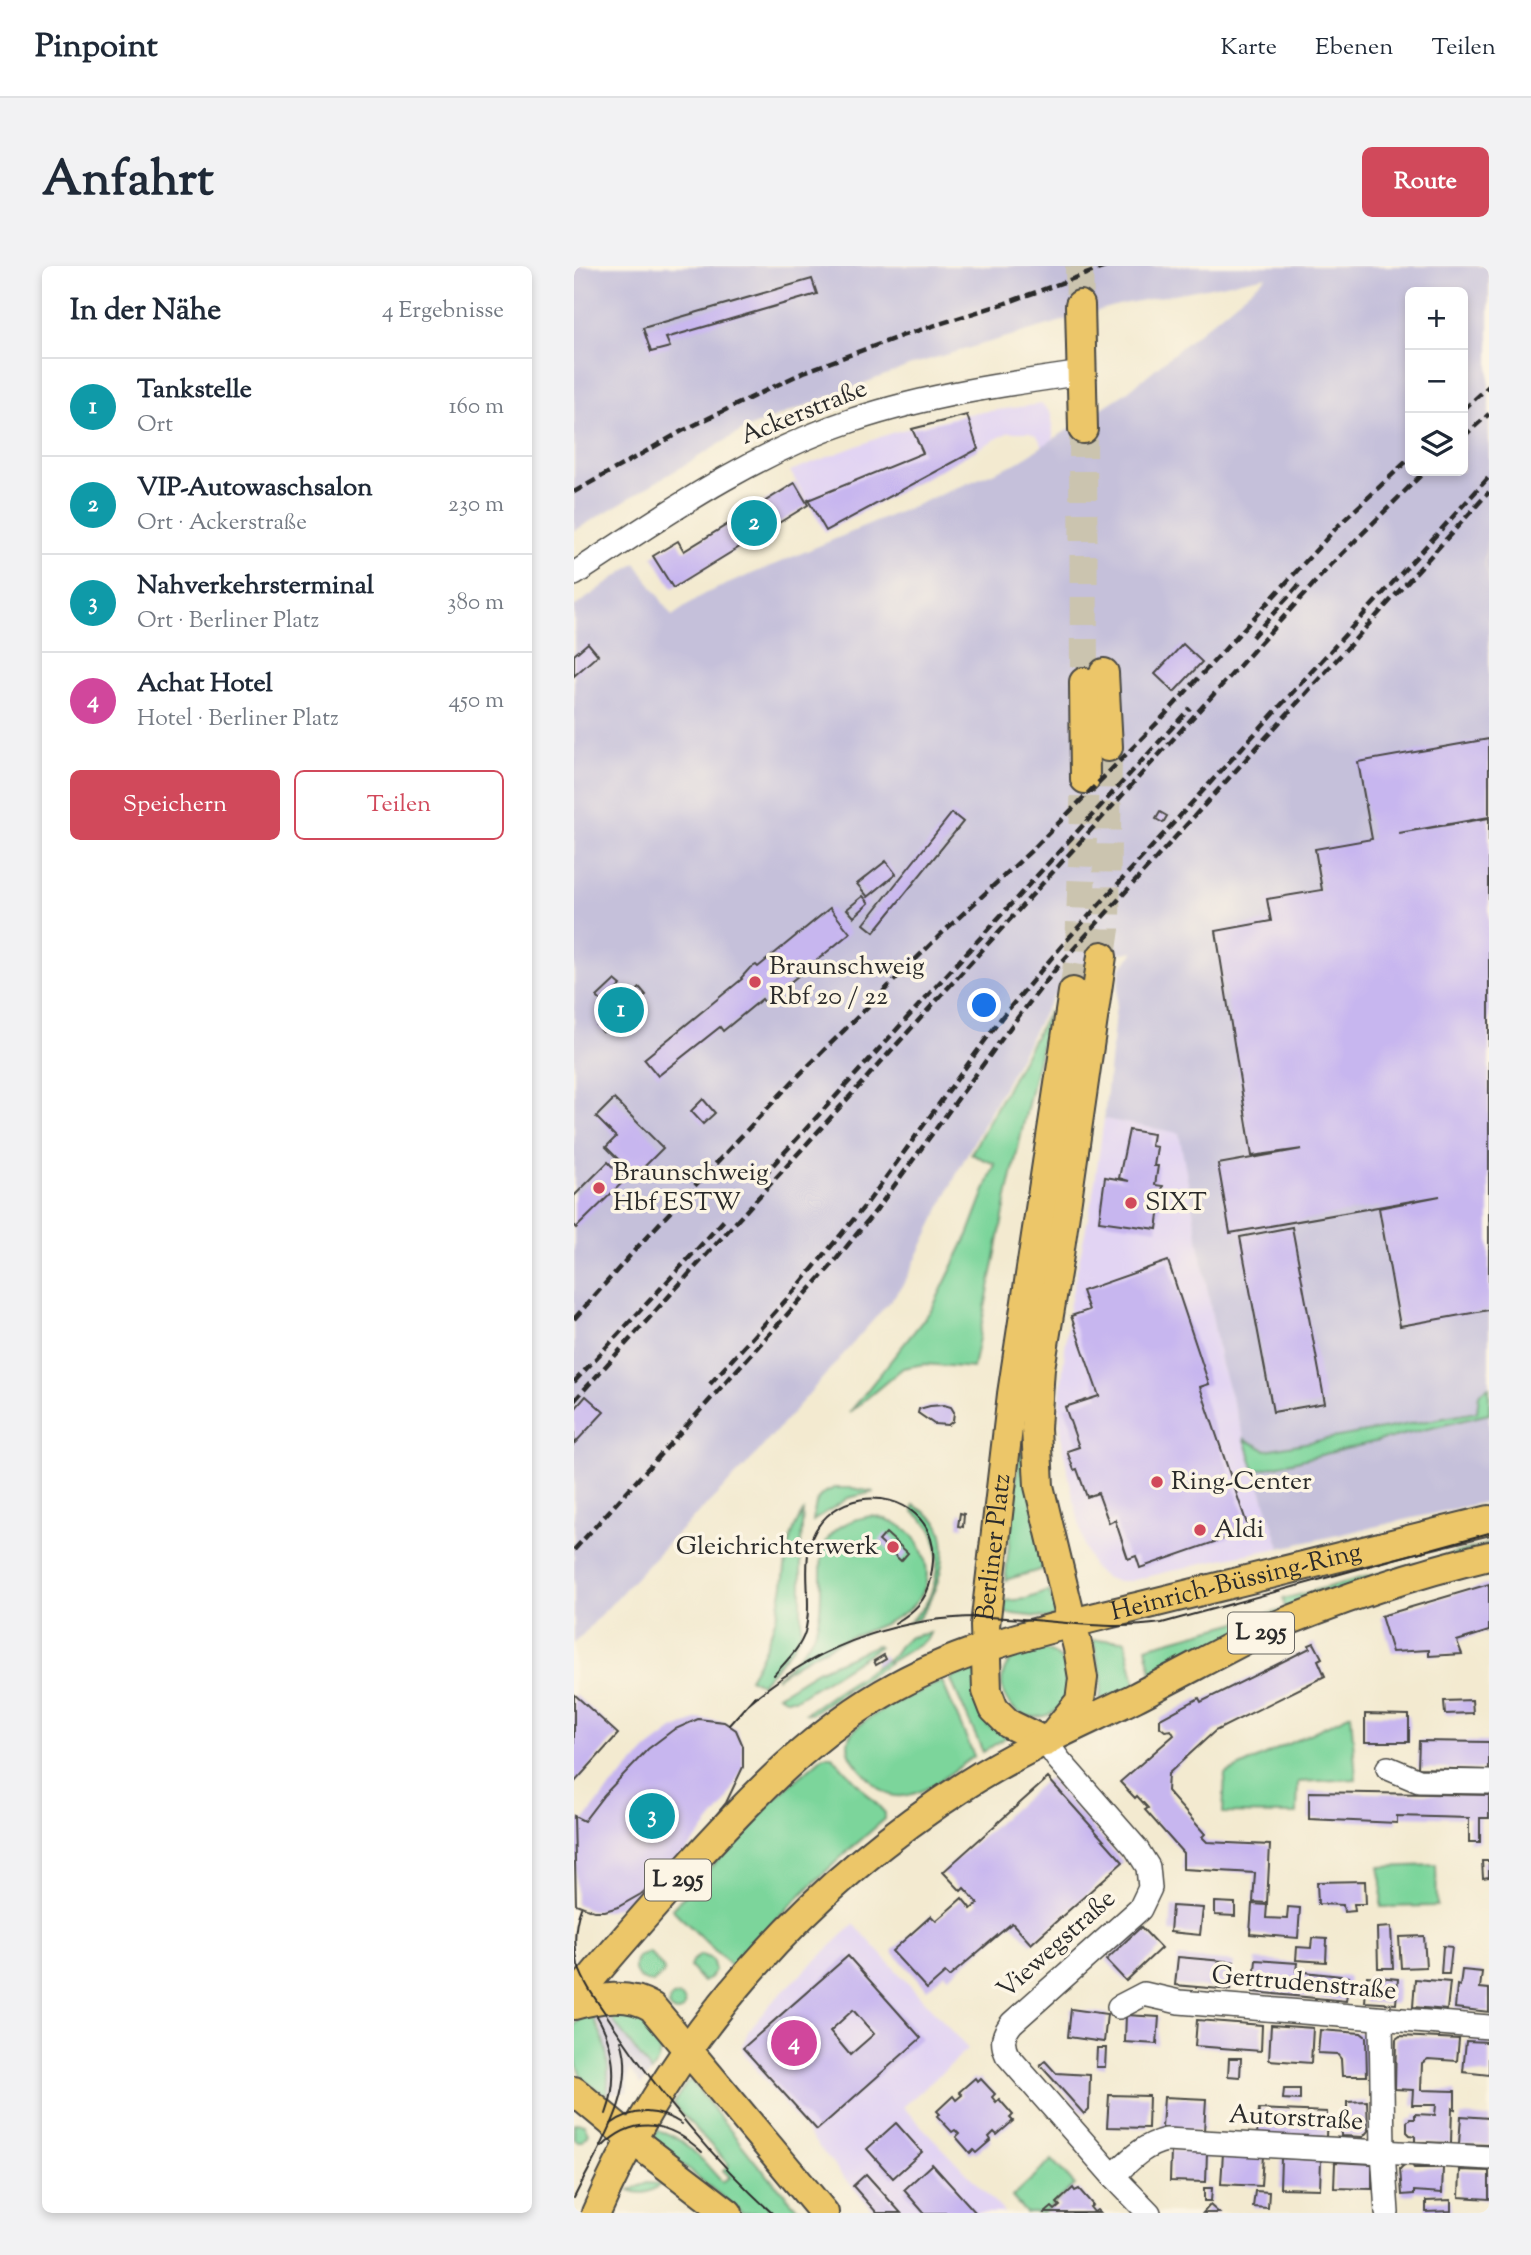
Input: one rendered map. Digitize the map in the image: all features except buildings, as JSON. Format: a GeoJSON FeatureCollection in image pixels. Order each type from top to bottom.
{"type":"FeatureCollection","features":[{"type":"Feature","properties":{"kind":"main road"},"geometry":{"type":"LineString","coordinates":[[1080,305],[1085,428]]}},
{"type":"Feature","properties":{"kind":"main road"},"geometry":{"type":"LineString","coordinates":[[1085,779],[1094,678],[1108,747]]}},
{"type":"Feature","properties":{"kind":"main road","name":"Berliner Platz"},"geometry":{"type":"LineString","coordinates":[[1083,1678],[1039,1486],[1036,1428],[1040,1368],[1102,956]]}},
{"type":"Feature","properties":{"kind":"main road","name":"Berliner Platz"},"geometry":{"type":"LineString","coordinates":[[574,1999],[631,1932],[759,1793],[821,1737],[895,1686],[985,1648],[985,1626],[1012,1394],[1073,992]]}},
{"type":"Feature","properties":{"kind":"main road","name":"Heinrich-Büssing-Ring"},"geometry":{"type":"LineString","coordinates":[[985,1648],[1257,1576],[1489,1520]]}},
{"type":"Feature","properties":{"kind":"main road","name":"Heinrich-Büssing-Ring"},"geometry":{"type":"LineString","coordinates":[[1046,1742],[1226,1650],[1302,1615],[1400,1580],[1489,1556]]}},
{"type":"Feature","properties":{"kind":"main road"},"geometry":{"type":"LineString","coordinates":[[985,1648],[987,1691],[994,1709],[1009,1724],[1046,1742],[1080,1701],[1083,1678],[1061,1652],[1015,1638]]}},
{"type":"Feature","properties":{"kind":"main road","name":"L 295"},"geometry":{"type":"LineString","coordinates":[[596,2213],[633,2140],[687,2052],[712,2017],[803,1914],[877,1848],[970,1782],[1046,1742]]}},
{"type":"Feature","properties":{"kind":"main road"},"geometry":{"type":"LineString","coordinates":[[574,2005],[615,1997],[644,2003],[658,2014],[824,2213]]}},
{"type":"Feature","properties":{"kind":"main road"},"geometry":{"type":"LineString","coordinates":[[574,2091],[728,2213]]}},
{"type":"Feature","properties":{"kind":"street","name":"Ackerstraße"},"geometry":{"type":"LineString","coordinates":[[574,574],[725,477],[820,432],[890,409],[956,393],[1083,373]]}},
{"type":"Feature","properties":{"kind":"street","name":"Viewegstraße"},"geometry":{"type":"LineString","coordinates":[[1046,1742],[1136,1847],[1148,1867],[1150,1888],[1140,1909],[1012,2023],[1003,2039],[1003,2047],[1113,2176],[1149,2213]]}},
{"type":"Feature","properties":{"kind":"street"},"geometry":{"type":"LineString","coordinates":[[1388,1768],[1419,1781],[1489,1782]]}},
{"type":"Feature","properties":{"kind":"street","name":"Gertrudenstraße"},"geometry":{"type":"LineString","coordinates":[[1119,2007],[1144,1994],[1179,2002],[1489,2027]]}},
{"type":"Feature","properties":{"kind":"street"},"geometry":{"type":"LineString","coordinates":[[1381,2019],[1387,2213]]}},
{"type":"Feature","properties":{"kind":"street","name":"Autorstraße"},"geometry":{"type":"LineString","coordinates":[[1113,2176],[1137,2153],[1166,2140],[1489,2158]]}},
{"type":"Feature","properties":{"kind":"shaded area"},"geometry":{"type":"Polygon","coordinates":[[[574,266],[1489,266],[1489,525],[1484,562],[1488,578],[1485,562],[1489,527],[1489,1501],[1280,1548],[1221,1365],[1179,1133],[1104,1119],[1120,968],[1135,951],[1092,958],[1088,990],[1053,996],[959,1169],[903,1286],[745,1467],[665,1546],[574,1644],[574,607],[636,563],[672,616],[704,594],[1016,463],[1127,392],[1267,276],[1118,305],[914,364],[745,429],[574,531],[574,266]]]}},
{"type":"Feature","properties":{"kind":"shaded area"},"geometry":{"type":"Polygon","coordinates":[[[1042,404],[1050,412],[1054,445],[1045,450],[1037,436],[1030,432],[1009,432],[825,532],[790,471],[894,432],[967,414],[1042,404]]]}},
{"type":"Feature","properties":{"kind":"shaded area"},"geometry":{"type":"Polygon","coordinates":[[[1104,1119],[1179,1132],[1221,1365],[1280,1548],[1215,1560],[1130,1581],[1116,1581],[1104,1577],[1093,1568],[1084,1546],[1063,1450],[1059,1409],[1069,1308],[1093,1195],[1104,1119]]]}},
{"type":"Feature","properties":{"kind":"shaded area"},"geometry":{"type":"Polygon","coordinates":[[[854,1924],[968,2049],[903,2107],[1005,2213],[876,2213],[745,2056],[742,2046],[749,2030],[771,2003],[854,1924]]]}},
{"type":"Feature","properties":{"kind":"shaded area"},"geometry":{"type":"Polygon","coordinates":[[[601,2005],[652,2072],[641,2085],[630,2069],[627,2092],[607,2094],[609,2071],[605,2043],[600,2026],[588,2010],[601,2005]]]}},
{"type":"Feature","properties":{"kind":"green space"},"geometry":{"type":"Polygon","coordinates":[[[1049,1011],[1007,1197],[973,1368],[924,1364],[903,1368],[849,1413],[932,1309],[968,1235],[995,1164],[971,1154],[1049,1011]]]}},
{"type":"Feature","properties":{"kind":"green space"},"geometry":{"type":"Polygon","coordinates":[[[1489,1387],[1489,1414],[1255,1471],[1245,1439],[1266,1450],[1477,1412],[1479,1394],[1489,1387]]]}},
{"type":"Feature","properties":{"kind":"green space"},"geometry":{"type":"Polygon","coordinates":[[[1020,1450],[1023,1450],[1043,1569],[1005,1580],[1020,1450]]]}},
{"type":"Feature","properties":{"kind":"green space"},"geometry":{"type":"Polygon","coordinates":[[[835,1488],[874,1492],[848,1498],[813,1521],[817,1500],[835,1488]]]}},
{"type":"Feature","properties":{"kind":"green space"},"geometry":{"type":"Polygon","coordinates":[[[914,1505],[936,1521],[941,1532],[943,1558],[936,1585],[925,1610],[918,1619],[910,1621],[929,1597],[935,1579],[937,1559],[932,1531],[913,1511],[914,1505]]]}},
{"type":"Feature","properties":{"kind":"green space"},"geometry":{"type":"Polygon","coordinates":[[[803,1512],[801,1631],[795,1644],[761,1684],[749,1678],[761,1657],[775,1621],[789,1547],[803,1512]]]}},
{"type":"Feature","properties":{"kind":"green space"},"geometry":{"type":"Polygon","coordinates":[[[871,1516],[901,1526],[918,1543],[927,1572],[924,1589],[916,1602],[903,1613],[820,1651],[776,1678],[802,1651],[814,1633],[819,1615],[821,1561],[825,1546],[833,1533],[847,1523],[871,1516]]]}},
{"type":"Feature","properties":{"kind":"green space"},"geometry":{"type":"Polygon","coordinates":[[[1489,1544],[1153,1679],[1146,1647],[1285,1609],[1283,1599],[1489,1544]]]}},
{"type":"Feature","properties":{"kind":"green space"},"geometry":{"type":"Polygon","coordinates":[[[1049,1591],[1056,1611],[1055,1616],[1048,1618],[1005,1613],[1005,1601],[1026,1599],[1049,1591]]]}},
{"type":"Feature","properties":{"kind":"green space"},"geometry":{"type":"Polygon","coordinates":[[[930,1633],[927,1639],[890,1662],[888,1659],[906,1640],[930,1633]]]}},
{"type":"Feature","properties":{"kind":"green space"},"geometry":{"type":"Polygon","coordinates":[[[1093,1640],[1125,1640],[1136,1687],[1100,1700],[1102,1679],[1093,1640]]]}},
{"type":"Feature","properties":{"kind":"green space"},"geometry":{"type":"Polygon","coordinates":[[[877,1645],[879,1647],[796,1699],[785,1699],[778,1695],[817,1671],[877,1645]]]}},
{"type":"Feature","properties":{"kind":"green space"},"geometry":{"type":"Polygon","coordinates":[[[1036,1649],[1049,1652],[1060,1659],[1067,1670],[1070,1683],[1067,1696],[1060,1707],[1049,1714],[1036,1717],[1023,1714],[1012,1707],[1005,1696],[1002,1683],[1005,1670],[1012,1659],[1023,1652],[1036,1649]]]}},
{"type":"Feature","properties":{"kind":"green space"},"geometry":{"type":"Polygon","coordinates":[[[886,1660],[889,1663],[847,1690],[844,1687],[886,1660]]]}},
{"type":"Feature","properties":{"kind":"green space"},"geometry":{"type":"Polygon","coordinates":[[[974,1669],[1008,1736],[983,1752],[950,1678],[974,1669]]]}},
{"type":"Feature","properties":{"kind":"green space"},"geometry":{"type":"Polygon","coordinates":[[[942,1681],[974,1756],[919,1792],[895,1796],[884,1792],[852,1759],[848,1746],[850,1736],[856,1728],[878,1712],[942,1681]]]}},
{"type":"Feature","properties":{"kind":"green space"},"geometry":{"type":"Polygon","coordinates":[[[842,1688],[845,1691],[811,1714],[806,1713],[842,1688]]]}},
{"type":"Feature","properties":{"kind":"green space"},"geometry":{"type":"Polygon","coordinates":[[[1351,1714],[1356,1779],[1298,1782],[1297,1814],[1223,1813],[1225,1774],[1351,1714]]]}},
{"type":"Feature","properties":{"kind":"green space"},"geometry":{"type":"Polygon","coordinates":[[[824,1756],[832,1756],[885,1813],[885,1819],[806,1890],[732,1967],[672,1909],[774,1799],[824,1756]]]}},
{"type":"Feature","properties":{"kind":"green space"},"geometry":{"type":"Polygon","coordinates":[[[1436,1865],[1437,1906],[1381,1907],[1382,1882],[1379,1867],[1436,1865]]]}},
{"type":"Feature","properties":{"kind":"green space"},"geometry":{"type":"Polygon","coordinates":[[[649,1952],[664,1969],[662,1975],[653,1982],[643,1980],[635,1971],[638,1957],[649,1952]]]}},
{"type":"Feature","properties":{"kind":"green space"},"geometry":{"type":"Polygon","coordinates":[[[701,1955],[712,1959],[715,1970],[709,1979],[703,1982],[690,1967],[692,1961],[701,1955]]]}},
{"type":"Feature","properties":{"kind":"green space"},"geometry":{"type":"Polygon","coordinates":[[[674,1996],[680,1996],[685,2004],[683,2010],[674,2012],[669,2007],[669,2001],[674,1996]]]}},
{"type":"Feature","properties":{"kind":"green space"},"geometry":{"type":"Polygon","coordinates":[[[601,2005],[633,2007],[647,2022],[657,2036],[660,2052],[652,2072],[601,2005]]]}},
{"type":"Feature","properties":{"kind":"green space"},"geometry":{"type":"Polygon","coordinates":[[[588,2010],[606,2050],[607,2094],[588,2083],[578,2069],[574,2026],[588,2010]]]}},
{"type":"Feature","properties":{"kind":"green space"},"geometry":{"type":"Polygon","coordinates":[[[691,2081],[758,2165],[802,2213],[742,2213],[653,2141],[657,2130],[667,2133],[693,2151],[722,2182],[730,2177],[723,2170],[729,2165],[673,2104],[687,2082],[691,2081]]]}},
{"type":"Feature","properties":{"kind":"green space"},"geometry":{"type":"Polygon","coordinates":[[[574,2124],[584,2124],[588,2133],[582,2141],[574,2138],[574,2124]]]}},
{"type":"Feature","properties":{"kind":"green space"},"geometry":{"type":"Polygon","coordinates":[[[1052,2160],[1075,2185],[1043,2213],[1026,2213],[1012,2197],[1052,2160]]]}},
{"type":"Feature","properties":{"kind":"green space"},"geometry":{"type":"Polygon","coordinates":[[[647,2183],[661,2184],[646,2192],[630,2190],[647,2183]]]}},
{"type":"Feature","properties":{"kind":"tunnel"},"geometry":{"type":"LineString","coordinates":[[1079,266],[1080,305]]}},
{"type":"Feature","properties":{"kind":"tunnel"},"geometry":{"type":"LineString","coordinates":[[1083,429],[1084,682]]}},
{"type":"Feature","properties":{"kind":"tunnel"},"geometry":{"type":"LineString","coordinates":[[1102,956],[1106,929],[1108,747]]}},
{"type":"Feature","properties":{"kind":"tunnel"},"geometry":{"type":"LineString","coordinates":[[1073,992],[1079,951],[1085,779]]}},
{"type":"Feature","properties":{"kind":"tram line"},"geometry":{"type":"LineString","coordinates":[[774,1675],[803,1638],[808,1616],[808,1552],[820,1524],[833,1511],[861,1499],[890,1501],[903,1506],[925,1525],[931,1539],[931,1576]]}},
{"type":"Feature","properties":{"kind":"tram line"},"geometry":{"type":"LineString","coordinates":[[748,1704],[805,1663],[868,1635],[902,1626],[971,1617],[1102,1626],[1162,1623],[1489,1533]]}},
{"type":"Feature","properties":{"kind":"tram line"},"geometry":{"type":"LineString","coordinates":[[895,1623],[918,1605],[926,1594],[931,1579]]}},
{"type":"Feature","properties":{"kind":"tram line"},"geometry":{"type":"LineString","coordinates":[[729,1725],[755,1696]]}},
{"type":"Feature","properties":{"kind":"tram line"},"geometry":{"type":"LineString","coordinates":[[581,1908],[575,1943],[578,1965],[594,1996],[687,2124],[728,2170],[772,2213]]}},
{"type":"Feature","properties":{"kind":"tram line"},"geometry":{"type":"LineString","coordinates":[[597,2016],[608,2039],[613,2064],[612,2089],[606,2114]]}},
{"type":"Feature","properties":{"kind":"tram line"},"geometry":{"type":"LineString","coordinates":[[574,2198],[613,2122],[620,2101],[625,2061],[621,2041]]}},
{"type":"Feature","properties":{"kind":"tram line"},"geometry":{"type":"LineString","coordinates":[[611,2124],[629,2115],[646,2112],[664,2115],[682,2124]]}},
{"type":"Feature","properties":{"kind":"tram line"},"geometry":{"type":"LineString","coordinates":[[602,2147],[627,2130],[652,2126],[678,2134],[702,2152]]}},
{"type":"Feature","properties":{"kind":"railway"},"geometry":{"type":"LineString","coordinates":[[574,492],[682,431],[804,372],[1108,266]]}},
{"type":"Feature","properties":{"kind":"railway"},"geometry":{"type":"LineString","coordinates":[[1468,405],[1489,386]]}},
{"type":"Feature","properties":{"kind":"railway"},"geometry":{"type":"LineString","coordinates":[[1468,433],[1489,414]]}},
{"type":"Feature","properties":{"kind":"railway"},"geometry":{"type":"LineString","coordinates":[[574,1319],[793,1081],[940,935],[1032,850],[1160,720],[1339,525],[1405,463]]}},
{"type":"Feature","properties":{"kind":"railway"},"geometry":{"type":"LineString","coordinates":[[574,1401],[1328,568],[1420,476]]}},
{"type":"Feature","properties":{"kind":"railway"},"geometry":{"type":"LineString","coordinates":[[710,1384],[795,1290],[868,1202],[1002,1017],[1065,942],[1489,477]]}},
{"type":"Feature","properties":{"kind":"railway"},"geometry":{"type":"LineString","coordinates":[[574,1550],[830,1267],[877,1209],[1059,965],[1489,492]]}},
{"type":"Feature","properties":{"kind":"railway"},"geometry":{"type":"LineString","coordinates":[[1252,637],[1299,585]]}},
{"type":"Feature","properties":{"kind":"railway"},"geometry":{"type":"LineString","coordinates":[[763,1176],[1190,708]]}},
{"type":"Feature","properties":{"kind":"railway"},"geometry":{"type":"LineString","coordinates":[[574,1382],[726,1218]]}},
{"type":"Feature","properties":{"kind":"place","name":"VIP-Autowaschsalon"},"geometry":{"type":"Point","coordinates":[754,523]}},
{"type":"Feature","properties":{"kind":"place","name":"Braunschweig Rbf 20 / 22"},"geometry":{"type":"Point","coordinates":[755,982]}},
{"type":"Feature","properties":{"kind":"place","name":"Tankstelle"},"geometry":{"type":"Point","coordinates":[621,1010]}},
{"type":"Feature","properties":{"kind":"place","name":"Braunschweig Hbf ESTW"},"geometry":{"type":"Point","coordinates":[599,1188]}},
{"type":"Feature","properties":{"kind":"place","name":"SIXT"},"geometry":{"type":"Point","coordinates":[1131,1203]}},
{"type":"Feature","properties":{"kind":"place","name":"Ring-Center"},"geometry":{"type":"Point","coordinates":[1157,1482]}},
{"type":"Feature","properties":{"kind":"place","name":"Aldi"},"geometry":{"type":"Point","coordinates":[1200,1530]}},
{"type":"Feature","properties":{"kind":"place","name":"Gleichrichterwerk"},"geometry":{"type":"Point","coordinates":[893,1547]}},
{"type":"Feature","properties":{"kind":"place","name":"Nahverkehrsterminal"},"geometry":{"type":"Point","coordinates":[652,1816]}},
{"type":"Feature","properties":{"kind":"place","name":"Achat Hotel"},"geometry":{"type":"Point","coordinates":[794,2043]}}]}
